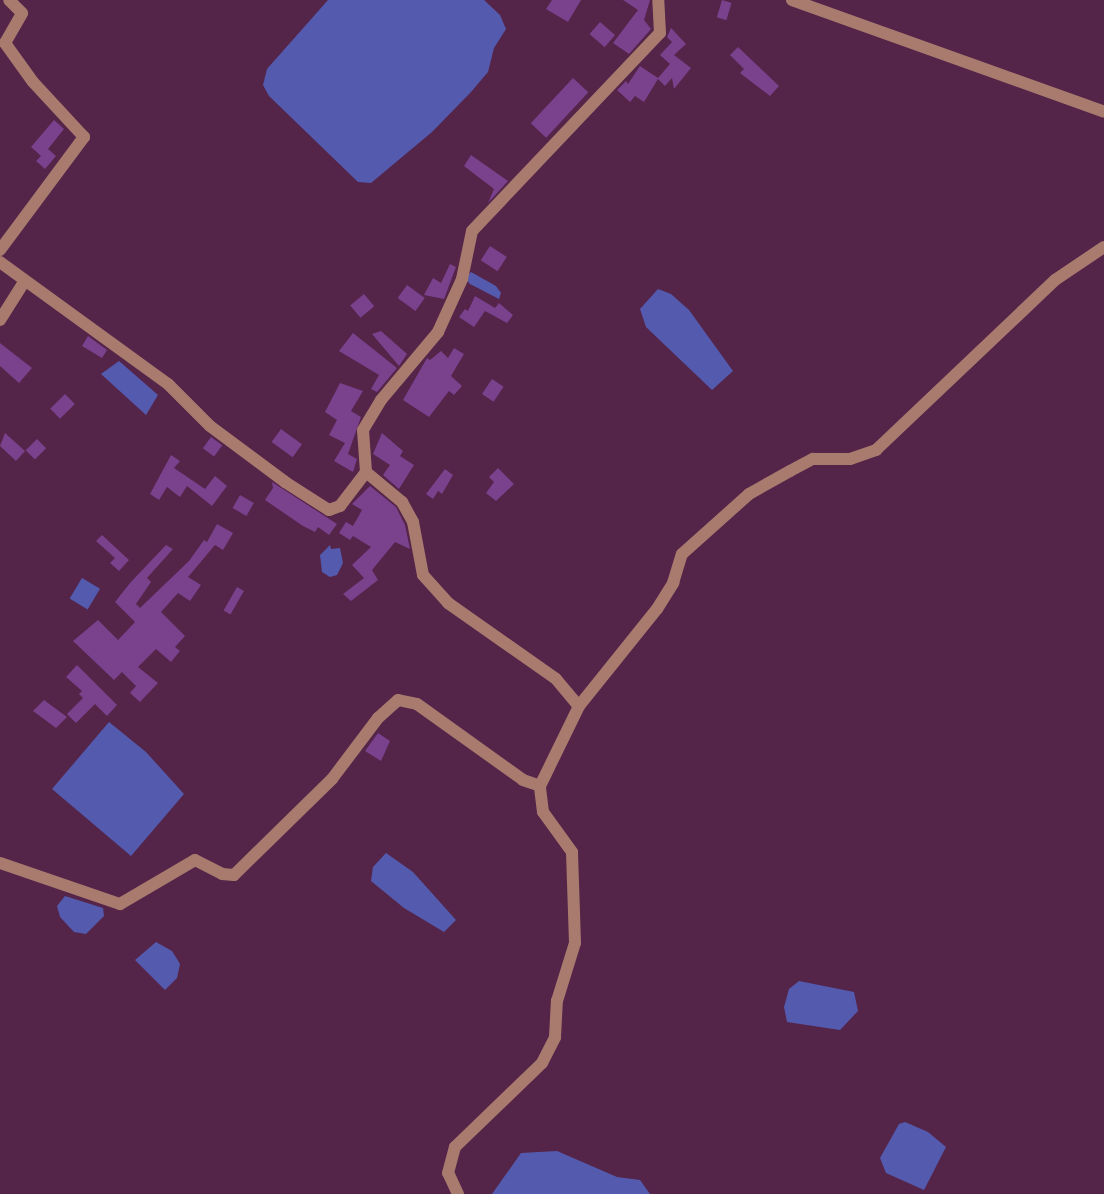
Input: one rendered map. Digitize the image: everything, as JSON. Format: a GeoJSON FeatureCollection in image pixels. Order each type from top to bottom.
{"type":"FeatureCollection","features":[{"type":"Feature","properties":{"kind":"street"},"geometry":{"type":"LineString","coordinates":[[0,250],[84,137],[33,82],[5,42],[22,13],[9,0]]}},
{"type":"Feature","properties":{"kind":"street"},"geometry":{"type":"LineString","coordinates":[[0,262],[24,282],[168,384],[210,426],[329,510],[340,506],[366,472],[363,430],[381,400],[438,332],[462,279],[472,231],[660,33],[658,0]]}},
{"type":"Feature","properties":{"kind":"street"},"geometry":{"type":"LineString","coordinates":[[792,0],[1104,112]]}},
{"type":"Feature","properties":{"kind":"street"},"geometry":{"type":"LineString","coordinates":[[458,1194],[448,1173],[455,1147],[542,1064],[555,1037],[557,1000],[575,943],[572,852],[543,812],[540,786],[579,706],[657,609],[673,583],[682,554],[749,494],[813,459],[850,459],[876,450],[1056,280],[1104,248]]}},
{"type":"Feature","properties":{"kind":"street"},"geometry":{"type":"LineString","coordinates":[[0,320],[24,282]]}},
{"type":"Feature","properties":{"kind":"street"},"geometry":{"type":"LineString","coordinates":[[366,472],[402,502],[413,522],[423,574],[448,603],[556,680],[579,706]]}},
{"type":"Feature","properties":{"kind":"street"},"geometry":{"type":"LineString","coordinates":[[0,863],[120,904],[195,860],[222,874],[234,874],[332,779],[378,718],[398,700],[417,704],[499,764],[540,786]]}},
{"type":"Feature","properties":{"kind":"water"},"geometry":{"type":"Polygon","coordinates":[[[328,0],[484,0],[500,15],[506,29],[494,48],[488,72],[471,92],[432,132],[371,183],[358,182],[269,96],[263,85],[267,69],[328,0]]]}},
{"type":"Feature","properties":{"kind":"water"},"geometry":{"type":"Polygon","coordinates":[[[471,272],[496,286],[501,293],[499,299],[470,284],[465,278],[471,272]]]}},
{"type":"Feature","properties":{"kind":"water"},"geometry":{"type":"Polygon","coordinates":[[[658,289],[671,294],[689,310],[733,371],[712,390],[646,327],[640,309],[658,289]]]}},
{"type":"Feature","properties":{"kind":"water"},"geometry":{"type":"Polygon","coordinates":[[[119,361],[158,395],[146,415],[101,374],[119,361]]]}},
{"type":"Feature","properties":{"kind":"water"},"geometry":{"type":"Polygon","coordinates":[[[330,545],[331,549],[340,548],[343,563],[337,575],[330,577],[322,572],[320,555],[330,545]]]}},
{"type":"Feature","properties":{"kind":"water"},"geometry":{"type":"Polygon","coordinates":[[[82,578],[100,589],[88,609],[70,599],[82,578]]]}},
{"type":"Feature","properties":{"kind":"water"},"geometry":{"type":"Polygon","coordinates":[[[109,722],[146,752],[184,794],[131,856],[52,789],[109,722]]]}},
{"type":"Feature","properties":{"kind":"water"},"geometry":{"type":"Polygon","coordinates":[[[386,853],[413,872],[456,920],[444,932],[404,908],[371,881],[373,867],[386,853]]]}},
{"type":"Feature","properties":{"kind":"water"},"geometry":{"type":"Polygon","coordinates":[[[65,896],[103,908],[104,916],[86,934],[74,932],[60,917],[57,906],[65,896]]]}},
{"type":"Feature","properties":{"kind":"water"},"geometry":{"type":"Polygon","coordinates":[[[156,942],[172,951],[180,964],[177,978],[165,990],[135,960],[156,942]]]}},
{"type":"Feature","properties":{"kind":"water"},"geometry":{"type":"Polygon","coordinates":[[[799,981],[854,992],[858,1011],[840,1030],[787,1022],[784,1007],[789,989],[799,981]]]}},
{"type":"Feature","properties":{"kind":"water"},"geometry":{"type":"Polygon","coordinates":[[[905,1122],[928,1132],[946,1147],[924,1190],[886,1173],[880,1158],[899,1124],[905,1122]]]}},
{"type":"Feature","properties":{"kind":"water"},"geometry":{"type":"Polygon","coordinates":[[[557,1151],[617,1177],[640,1180],[650,1194],[492,1194],[521,1153],[557,1151]]]}},
{"type":"Feature","properties":{"kind":"building"},"geometry":{"type":"Polygon","coordinates":[[[552,0],[581,0],[568,22],[546,9],[552,0]]]}},
{"type":"Feature","properties":{"kind":"building"},"geometry":{"type":"Polygon","coordinates":[[[623,0],[650,0],[644,20],[651,29],[629,54],[613,43],[638,10],[623,0]]]}},
{"type":"Feature","properties":{"kind":"building"},"geometry":{"type":"Polygon","coordinates":[[[722,0],[732,3],[726,20],[717,17],[722,0]]]}},
{"type":"Feature","properties":{"kind":"building"},"geometry":{"type":"Polygon","coordinates":[[[600,22],[615,35],[605,47],[590,34],[600,22]]]}},
{"type":"Feature","properties":{"kind":"building"},"geometry":{"type":"Polygon","coordinates":[[[671,28],[686,44],[674,55],[691,68],[674,89],[672,78],[665,86],[658,79],[644,102],[635,96],[630,102],[617,90],[626,81],[628,84],[640,66],[658,78],[670,64],[660,55],[672,42],[667,37],[671,28]]]}},
{"type":"Feature","properties":{"kind":"building"},"geometry":{"type":"Polygon","coordinates":[[[738,47],[779,86],[770,96],[740,73],[744,69],[730,55],[738,47]]]}},
{"type":"Feature","properties":{"kind":"building"},"geometry":{"type":"Polygon","coordinates":[[[573,78],[588,92],[546,138],[531,123],[573,78]]]}},
{"type":"Feature","properties":{"kind":"building"},"geometry":{"type":"Polygon","coordinates":[[[54,120],[64,129],[48,149],[56,156],[45,169],[36,161],[41,156],[31,147],[54,120]]]}},
{"type":"Feature","properties":{"kind":"building"},"geometry":{"type":"Polygon","coordinates":[[[471,155],[508,181],[488,203],[494,189],[464,166],[471,155]]]}},
{"type":"Feature","properties":{"kind":"building"},"geometry":{"type":"Polygon","coordinates":[[[490,246],[507,257],[498,271],[481,260],[490,246]]]}},
{"type":"Feature","properties":{"kind":"building"},"geometry":{"type":"Polygon","coordinates":[[[450,264],[456,267],[444,299],[424,295],[433,278],[441,283],[450,264]]]}},
{"type":"Feature","properties":{"kind":"building"},"geometry":{"type":"Polygon","coordinates":[[[407,285],[425,298],[415,311],[398,298],[407,285]]]}},
{"type":"Feature","properties":{"kind":"building"},"geometry":{"type":"Polygon","coordinates":[[[364,294],[374,306],[360,318],[350,306],[364,294]]]}},
{"type":"Feature","properties":{"kind":"building"},"geometry":{"type":"Polygon","coordinates":[[[475,296],[495,308],[499,303],[513,315],[507,323],[485,311],[474,327],[459,317],[465,309],[468,311],[475,296]]]}},
{"type":"Feature","properties":{"kind":"building"},"geometry":{"type":"Polygon","coordinates":[[[381,331],[407,354],[399,366],[372,334],[381,331]]]}},
{"type":"Feature","properties":{"kind":"building"},"geometry":{"type":"Polygon","coordinates":[[[353,333],[397,368],[377,392],[371,389],[379,375],[339,351],[353,333]]]}},
{"type":"Feature","properties":{"kind":"building"},"geometry":{"type":"Polygon","coordinates":[[[88,336],[107,350],[102,358],[82,346],[88,336]]]}},
{"type":"Feature","properties":{"kind":"building"},"geometry":{"type":"Polygon","coordinates":[[[0,343],[32,368],[19,383],[0,366],[0,343]]]}},
{"type":"Feature","properties":{"kind":"building"},"geometry":{"type":"Polygon","coordinates":[[[454,348],[464,354],[451,376],[462,386],[454,395],[449,391],[429,417],[403,400],[427,358],[430,360],[441,351],[448,358],[454,348]]]}},
{"type":"Feature","properties":{"kind":"building"},"geometry":{"type":"Polygon","coordinates":[[[492,379],[504,387],[494,402],[482,394],[492,379]]]}},
{"type":"Feature","properties":{"kind":"building"},"geometry":{"type":"Polygon","coordinates":[[[340,383],[363,391],[351,411],[361,417],[348,454],[357,459],[353,472],[334,461],[345,443],[329,435],[337,420],[325,412],[340,383]]]}},
{"type":"Feature","properties":{"kind":"building"},"geometry":{"type":"Polygon","coordinates":[[[65,394],[75,404],[60,419],[50,409],[65,394]]]}},
{"type":"Feature","properties":{"kind":"building"},"geometry":{"type":"Polygon","coordinates":[[[281,429],[302,444],[293,457],[272,442],[281,429]]]}},
{"type":"Feature","properties":{"kind":"building"},"geometry":{"type":"Polygon","coordinates":[[[5,433],[25,451],[16,461],[0,446],[5,433]]]}},
{"type":"Feature","properties":{"kind":"building"},"geometry":{"type":"Polygon","coordinates":[[[382,433],[403,451],[400,456],[414,465],[399,489],[383,475],[390,465],[373,454],[382,433]]]}},
{"type":"Feature","properties":{"kind":"building"},"geometry":{"type":"Polygon","coordinates":[[[211,437],[222,445],[214,457],[203,448],[211,437]]]}},
{"type":"Feature","properties":{"kind":"building"},"geometry":{"type":"Polygon","coordinates":[[[37,439],[46,448],[35,460],[26,450],[37,439]]]}},
{"type":"Feature","properties":{"kind":"building"},"geometry":{"type":"Polygon","coordinates":[[[171,455],[180,461],[174,468],[205,489],[215,476],[227,486],[212,506],[187,486],[180,497],[167,487],[159,500],[150,494],[171,455]]]}},
{"type":"Feature","properties":{"kind":"building"},"geometry":{"type":"Polygon","coordinates":[[[498,468],[514,484],[496,501],[486,493],[494,482],[489,477],[498,468]]]}},
{"type":"Feature","properties":{"kind":"building"},"geometry":{"type":"Polygon","coordinates":[[[445,469],[453,475],[442,494],[438,491],[433,499],[426,494],[445,469]]]}},
{"type":"Feature","properties":{"kind":"building"},"geometry":{"type":"Polygon","coordinates":[[[272,482],[337,524],[329,535],[318,527],[315,532],[303,526],[265,500],[273,488],[272,482]]]}},
{"type":"Feature","properties":{"kind":"building"},"geometry":{"type":"Polygon","coordinates":[[[370,486],[396,507],[405,525],[410,549],[395,542],[372,570],[378,580],[351,601],[343,594],[364,578],[352,565],[371,547],[353,536],[350,540],[339,533],[346,522],[353,526],[362,510],[352,504],[370,486]]]}},
{"type":"Feature","properties":{"kind":"building"},"geometry":{"type":"Polygon","coordinates":[[[240,495],[254,503],[246,516],[233,508],[240,495]]]}},
{"type":"Feature","properties":{"kind":"building"},"geometry":{"type":"Polygon","coordinates":[[[217,524],[233,533],[223,550],[215,545],[188,577],[201,585],[190,601],[178,593],[161,612],[185,636],[175,647],[180,651],[171,662],[156,649],[138,667],[158,683],[140,702],[130,693],[136,686],[122,672],[114,680],[73,641],[98,620],[118,640],[135,622],[115,602],[130,583],[166,545],[173,549],[147,578],[151,582],[136,604],[140,608],[189,561],[204,540],[207,542],[217,524]]]}},
{"type":"Feature","properties":{"kind":"building"},"geometry":{"type":"Polygon","coordinates":[[[102,535],[129,560],[119,571],[110,563],[115,558],[96,541],[102,535]]]}},
{"type":"Feature","properties":{"kind":"building"},"geometry":{"type":"Polygon","coordinates":[[[237,587],[244,591],[230,614],[224,610],[237,587]]]}},
{"type":"Feature","properties":{"kind":"building"},"geometry":{"type":"Polygon","coordinates":[[[77,665],[117,705],[107,716],[95,704],[76,723],[67,714],[83,698],[79,694],[82,691],[66,677],[77,665]]]}},
{"type":"Feature","properties":{"kind":"building"},"geometry":{"type":"Polygon","coordinates":[[[44,700],[67,717],[56,728],[33,711],[44,700]]]}},
{"type":"Feature","properties":{"kind":"building"},"geometry":{"type":"Polygon","coordinates":[[[378,733],[390,741],[381,761],[365,751],[378,733]]]}}]}
